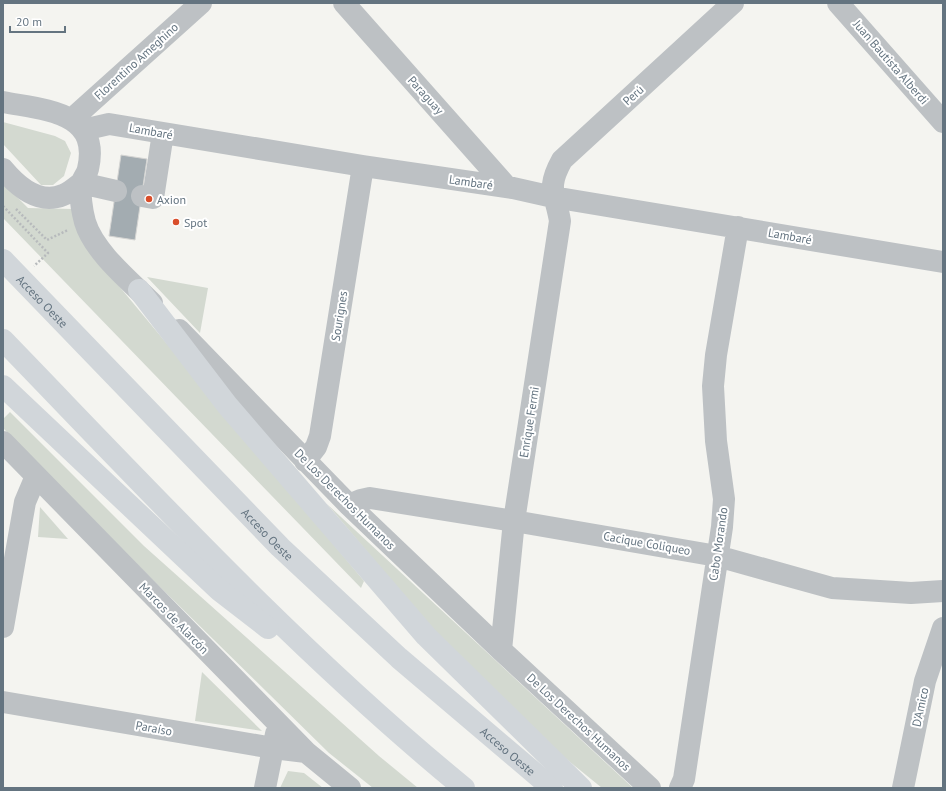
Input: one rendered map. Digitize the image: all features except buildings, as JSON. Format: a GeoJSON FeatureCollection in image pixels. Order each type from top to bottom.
{"type":"FeatureCollection","features":[{"type":"Feature","properties":{"kind":"highway","name":"Acceso Oeste"},"geometry":{"type":"LineString","coordinates":[[3,260],[280,547],[404,663],[552,788]]}},
{"type":"Feature","properties":{"kind":"highway"},"geometry":{"type":"LineString","coordinates":[[139,290],[227,405],[426,636],[581,788]]}},
{"type":"Feature","properties":{"kind":"highway"},"geometry":{"type":"LineString","coordinates":[[3,340],[228,573],[371,708],[464,788]]}},
{"type":"Feature","properties":{"kind":"highway"},"geometry":{"type":"LineString","coordinates":[[3,386],[219,590],[371,708]]}},
{"type":"Feature","properties":{"kind":"street","name":"Florentino Ameghino"},"geometry":{"type":"LineString","coordinates":[[77,124],[201,3]]}},
{"type":"Feature","properties":{"kind":"street","name":"Paraguay"},"geometry":{"type":"LineString","coordinates":[[344,3],[507,187]]}},
{"type":"Feature","properties":{"kind":"street","name":"Perú"},"geometry":{"type":"LineString","coordinates":[[553,197],[554,174],[562,160],[733,3]]}},
{"type":"Feature","properties":{"kind":"street","name":"Juan Bautista Alberdi"},"geometry":{"type":"LineString","coordinates":[[838,3],[943,122]]}},
{"type":"Feature","properties":{"kind":"street"},"geometry":{"type":"LineString","coordinates":[[3,102],[65,115],[77,124]]}},
{"type":"Feature","properties":{"kind":"street","name":"Lambaré"},"geometry":{"type":"LineString","coordinates":[[77,124],[109,124],[363,166],[507,187],[553,197],[943,262]]}},
{"type":"Feature","properties":{"kind":"street","name":"De Los Derechos Humanos"},"geometry":{"type":"LineString","coordinates":[[77,124],[89,141],[90,157],[88,171],[82,183],[82,210],[85,223],[92,240],[139,290],[253,405],[305,461],[501,650],[650,788]]}},
{"type":"Feature","properties":{"kind":"street"},"geometry":{"type":"LineString","coordinates":[[142,196],[153,198],[163,133]]}},
{"type":"Feature","properties":{"kind":"street","name":"Sourignes"},"geometry":{"type":"LineString","coordinates":[[305,461],[316,447],[320,436],[363,166]]}},
{"type":"Feature","properties":{"kind":"street"},"geometry":{"type":"LineString","coordinates":[[3,169],[22,188],[36,196],[49,198],[64,195],[82,183],[116,191]]}},
{"type":"Feature","properties":{"kind":"street","name":"Enrique Fermi"},"geometry":{"type":"LineString","coordinates":[[501,650],[514,520],[560,221],[553,197]]}},
{"type":"Feature","properties":{"kind":"street","name":"Cabo Morando"},"geometry":{"type":"LineString","coordinates":[[680,788],[684,779],[722,527],[724,499],[716,441],[713,386],[716,355],[738,227]]}},
{"type":"Feature","properties":{"kind":"street","name":"Marcos de Alarcón"},"geometry":{"type":"LineString","coordinates":[[3,442],[306,752],[350,788]]}},
{"type":"Feature","properties":{"kind":"street"},"geometry":{"type":"LineString","coordinates":[[3,628],[25,502],[36,476]]}},
{"type":"Feature","properties":{"kind":"street","name":"Cacique Coliqueo"},"geometry":{"type":"LineString","coordinates":[[349,504],[370,498],[514,520],[717,556],[832,588],[911,593],[943,591]]}},
{"type":"Feature","properties":{"kind":"street","name":"D'Amico"},"geometry":{"type":"LineString","coordinates":[[903,788],[925,681],[943,628]]}},
{"type":"Feature","properties":{"kind":"street","name":"Paraíso"},"geometry":{"type":"LineString","coordinates":[[3,702],[273,748],[306,752]]}},
{"type":"Feature","properties":{"kind":"street"},"geometry":{"type":"LineString","coordinates":[[266,788],[278,723]]}},
{"type":"Feature","properties":{"kind":"path"},"geometry":{"type":"LineString","coordinates":[[15,208],[47,240],[85,223]]}},
{"type":"Feature","properties":{"kind":"shaded area"},"geometry":{"type":"Polygon","coordinates":[[[3,122],[55,136],[65,141],[71,153],[64,176],[53,185],[41,185],[3,144],[3,122]]]}},
{"type":"Feature","properties":{"kind":"shaded area"},"geometry":{"type":"Polygon","coordinates":[[[3,183],[28,208],[74,209],[89,250],[364,581],[361,588],[3,218],[3,183]]]}},
{"type":"Feature","properties":{"kind":"shaded area"},"geometry":{"type":"Polygon","coordinates":[[[147,277],[208,288],[200,333],[147,277]]]}},
{"type":"Feature","properties":{"kind":"shaded area"},"geometry":{"type":"Polygon","coordinates":[[[10,412],[144,546],[379,756],[418,788],[373,788],[329,753],[156,583],[3,428],[3,419],[10,412]]]}},
{"type":"Feature","properties":{"kind":"shaded area"},"geometry":{"type":"Polygon","coordinates":[[[327,504],[633,788],[602,788],[554,749],[438,636],[327,504]]]}},
{"type":"Feature","properties":{"kind":"shaded area"},"geometry":{"type":"Polygon","coordinates":[[[40,507],[68,539],[38,537],[40,507]]]}},
{"type":"Feature","properties":{"kind":"shaded area"},"geometry":{"type":"Polygon","coordinates":[[[202,672],[262,731],[195,721],[202,672]]]}},
{"type":"Feature","properties":{"kind":"shaded area"},"geometry":{"type":"Polygon","coordinates":[[[288,771],[304,773],[323,788],[280,788],[288,771]]]}},
{"type":"Feature","properties":{"kind":"place","name":"Axion"},"geometry":{"type":"Point","coordinates":[149,199]}},
{"type":"Feature","properties":{"kind":"place","name":"Spot"},"geometry":{"type":"Point","coordinates":[176,222]}}]}
